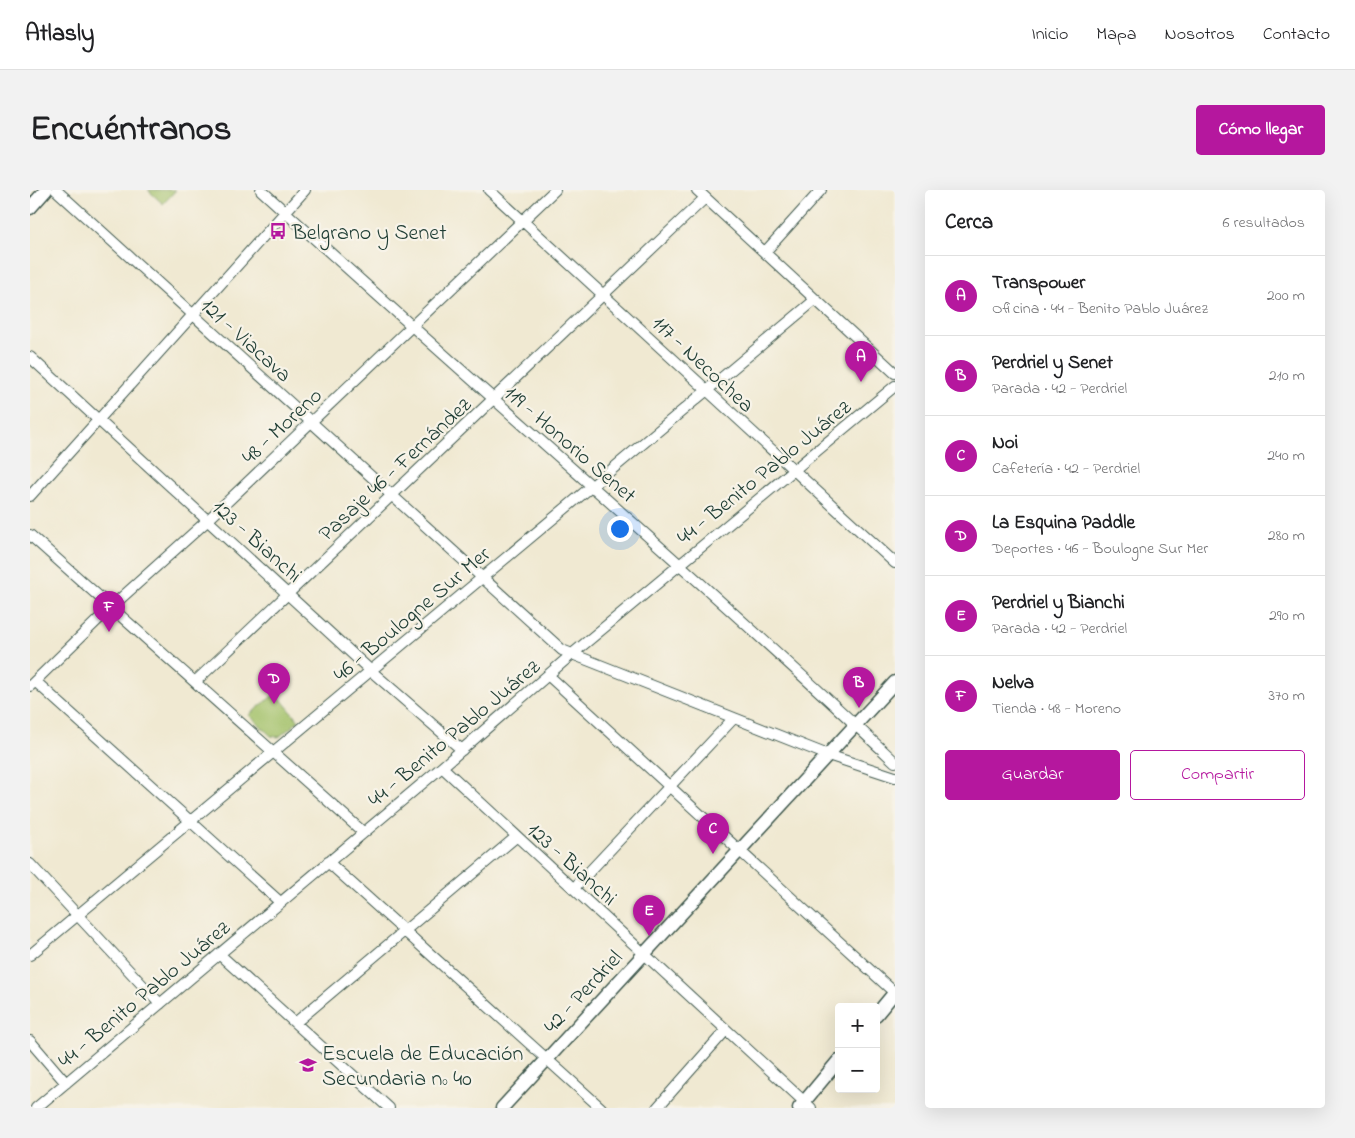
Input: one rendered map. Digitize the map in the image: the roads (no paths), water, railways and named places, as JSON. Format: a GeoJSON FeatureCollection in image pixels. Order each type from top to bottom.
{"type":"FeatureCollection","features":[{"type":"Feature","properties":{"kind":"street"},"geometry":{"type":"LineString","coordinates":[[30,208],[46,190]]}},
{"type":"Feature","properties":{"kind":"street","name":"121 - Viacava"},"geometry":{"type":"LineString","coordinates":[[56,190],[562,650],[828,755],[895,778]]}},
{"type":"Feature","properties":{"kind":"street","name":"119 - Honorio Senet"},"geometry":{"type":"LineString","coordinates":[[261,190],[679,564],[895,762]]}},
{"type":"Feature","properties":{"kind":"street"},"geometry":{"type":"LineString","coordinates":[[30,496],[305,190]]}},
{"type":"Feature","properties":{"kind":"street","name":"117 - Necochea"},"geometry":{"type":"LineString","coordinates":[[489,190],[792,471],[895,563]]}},
{"type":"Feature","properties":{"kind":"street","name":"48 - Moreno"},"geometry":{"type":"LineString","coordinates":[[32,684],[110,608],[208,520],[555,190]]}},
{"type":"Feature","properties":{"kind":"street"},"geometry":{"type":"LineString","coordinates":[[697,190],[895,373]]}},
{"type":"Feature","properties":{"kind":"street"},"geometry":{"type":"LineString","coordinates":[[765,252],[821,190]]}},
{"type":"Feature","properties":{"kind":"street","name":"Pasaje 46 - Fernández"},"geometry":{"type":"LineString","coordinates":[[195,682],[705,198]]}},
{"type":"Feature","properties":{"kind":"street","name":"46 - Boulogne Sur Mer"},"geometry":{"type":"LineString","coordinates":[[30,955],[815,300]]}},
{"type":"Feature","properties":{"kind":"street","name":"123 - Bianchi"},"geometry":{"type":"LineString","coordinates":[[30,357],[288,592],[370,670],[462,750]]}},
{"type":"Feature","properties":{"kind":"street","name":"44 - Benito Pablo Juárez"},"geometry":{"type":"LineString","coordinates":[[36,1108],[442,767],[679,564],[895,386]]}},
{"type":"Feature","properties":{"kind":"street"},"geometry":{"type":"LineString","coordinates":[[30,535],[272,753],[363,832]]}},
{"type":"Feature","properties":{"kind":"street"},"geometry":{"type":"LineString","coordinates":[[549,676],[895,992],[880,1010]]}},
{"type":"Feature","properties":{"kind":"street","name":"42 - Perdriel"},"geometry":{"type":"LineString","coordinates":[[502,1108],[546,1058],[895,682]]}},
{"type":"Feature","properties":{"kind":"street"},"geometry":{"type":"LineString","coordinates":[[32,684],[190,820],[280,902]]}},
{"type":"Feature","properties":{"kind":"street"},"geometry":{"type":"LineString","coordinates":[[574,888],[734,718]]}},
{"type":"Feature","properties":{"kind":"street","name":"123 - Bianchi"},"geometry":{"type":"LineString","coordinates":[[442,767],[516,837],[574,888],[805,1106]]}},
{"type":"Feature","properties":{"kind":"street"},"geometry":{"type":"LineString","coordinates":[[295,1022],[516,837]]}},
{"type":"Feature","properties":{"kind":"street"},"geometry":{"type":"LineString","coordinates":[[328,862],[406,930],[601,1108]]}},
{"type":"Feature","properties":{"kind":"street"},"geometry":{"type":"LineString","coordinates":[[30,864],[160,1004]]}},
{"type":"Feature","properties":{"kind":"street"},"geometry":{"type":"LineString","coordinates":[[219,954],[388,1108]]}},
{"type":"Feature","properties":{"kind":"street"},"geometry":{"type":"LineString","coordinates":[[657,1108],[726,1030]]}},
{"type":"Feature","properties":{"kind":"street"},"geometry":{"type":"LineString","coordinates":[[30,1041],[66,1083]]}},
{"type":"Feature","properties":{"kind":"street"},"geometry":{"type":"LineString","coordinates":[[805,1106],[835,1065]]}},
{"type":"Feature","properties":{"kind":"place","name":"Belgrano y Senet"},"geometry":{"type":"Point","coordinates":[278,231]}},
{"type":"Feature","properties":{"kind":"place","name":"Transpower"},"geometry":{"type":"Point","coordinates":[861,382]}},
{"type":"Feature","properties":{"kind":"place","name":"Nelva"},"geometry":{"type":"Point","coordinates":[109,632]}},
{"type":"Feature","properties":{"kind":"place","name":"La Esquina Paddle"},"geometry":{"type":"Point","coordinates":[274,704]}},
{"type":"Feature","properties":{"kind":"place","name":"Perdriel y Senet"},"geometry":{"type":"Point","coordinates":[859,708]}},
{"type":"Feature","properties":{"kind":"place","name":"Noi"},"geometry":{"type":"Point","coordinates":[713,854]}},
{"type":"Feature","properties":{"kind":"place","name":"Perdriel y Bianchi"},"geometry":{"type":"Point","coordinates":[649,936]}},
{"type":"Feature","properties":{"kind":"place","name":"Escuela de Educación Secundaria nº 40"},"geometry":{"type":"Point","coordinates":[308,1065]}}]}
